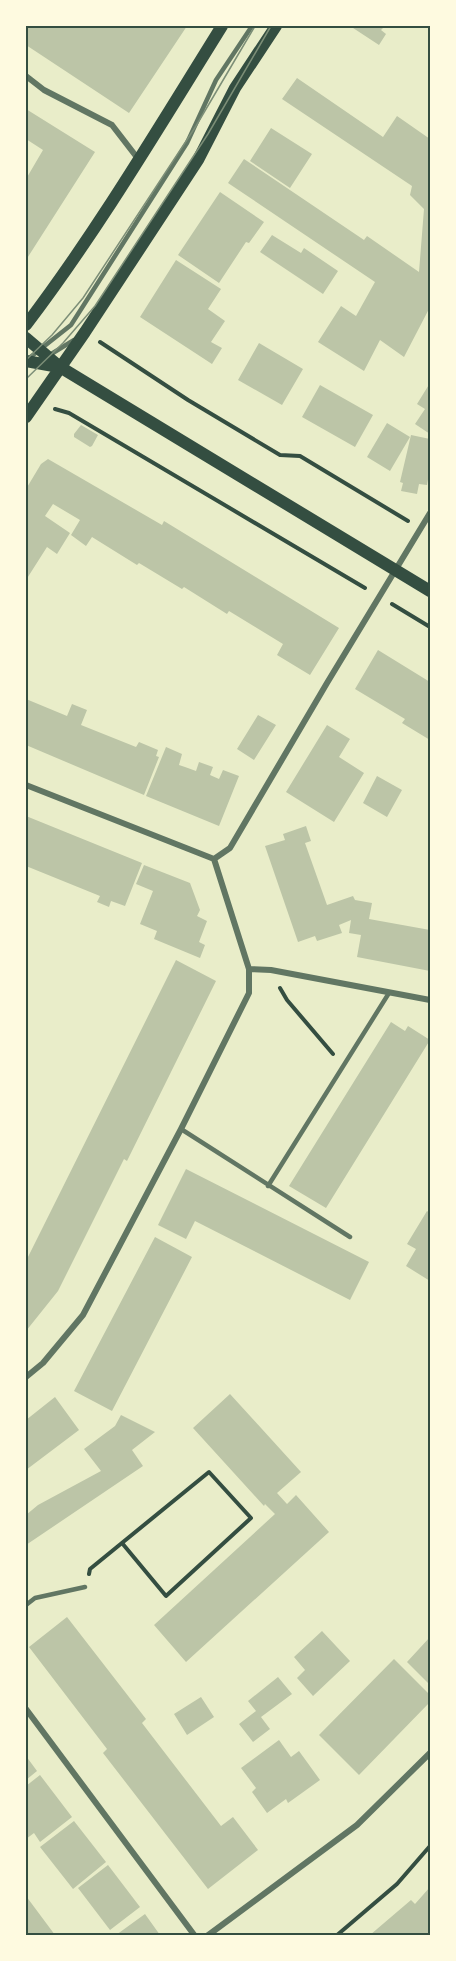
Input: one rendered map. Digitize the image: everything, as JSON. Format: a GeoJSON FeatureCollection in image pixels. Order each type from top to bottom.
{"type":"FeatureCollection","features":[{"type":"Feature","properties":{"kind":"main road"},"geometry":{"type":"LineString","coordinates":[[26,325],[139,159],[222,26]]}},
{"type":"Feature","properties":{"kind":"main road"},"geometry":{"type":"LineString","coordinates":[[26,417],[85,333],[198,160],[235,88],[276,26]]}},
{"type":"Feature","properties":{"kind":"main road"},"geometry":{"type":"LineString","coordinates":[[26,338],[60,367],[430,591]]}},
{"type":"Feature","properties":{"kind":"main road"},"geometry":{"type":"LineString","coordinates":[[27,363],[60,367]]}},
{"type":"Feature","properties":{"kind":"street"},"geometry":{"type":"LineString","coordinates":[[26,76],[44,90],[112,125],[139,159]]}},
{"type":"Feature","properties":{"kind":"street"},"geometry":{"type":"LineString","coordinates":[[214,860],[230,848],[430,513]]}},
{"type":"Feature","properties":{"kind":"street"},"geometry":{"type":"LineString","coordinates":[[26,785],[214,860]]}},
{"type":"Feature","properties":{"kind":"street"},"geometry":{"type":"LineString","coordinates":[[26,1377],[43,1363],[83,1315],[181,1129],[249,993],[249,969],[214,860]]}},
{"type":"Feature","properties":{"kind":"street"},"geometry":{"type":"LineString","coordinates":[[249,969],[271,970],[430,1000]]}},
{"type":"Feature","properties":{"kind":"street"},"geometry":{"type":"LineString","coordinates":[[26,1709],[195,1935]]}},
{"type":"Feature","properties":{"kind":"street"},"geometry":{"type":"LineString","coordinates":[[207,1935],[357,1825],[430,1753]]}},
{"type":"Feature","properties":{"kind":"lane"},"geometry":{"type":"LineString","coordinates":[[27,363],[44,354],[71,325],[187,143],[216,80],[252,26]]}},
{"type":"Feature","properties":{"kind":"lane"},"geometry":{"type":"LineString","coordinates":[[27,363],[85,333]]}},
{"type":"Feature","properties":{"kind":"lane"},"geometry":{"type":"LineString","coordinates":[[268,1186],[389,993]]}},
{"type":"Feature","properties":{"kind":"lane"},"geometry":{"type":"LineString","coordinates":[[181,1129],[350,1237]]}},
{"type":"Feature","properties":{"kind":"lane"},"geometry":{"type":"LineString","coordinates":[[26,1605],[35,1598],[86,1587]]}},
{"type":"Feature","properties":{"kind":"path"},"geometry":{"type":"LineString","coordinates":[[85,333],[188,400],[280,455],[300,456],[421,528]]}},
{"type":"Feature","properties":{"kind":"path"},"geometry":{"type":"LineString","coordinates":[[35,404],[69,413],[430,627]]}},
{"type":"Feature","properties":{"kind":"path"},"geometry":{"type":"LineString","coordinates":[[271,970],[287,1000],[315,1036],[344,1066]]}},
{"type":"Feature","properties":{"kind":"path"},"geometry":{"type":"LineString","coordinates":[[86,1587],[90,1569],[209,1472],[251,1518],[166,1596],[122,1543]]}},
{"type":"Feature","properties":{"kind":"path"},"geometry":{"type":"LineString","coordinates":[[336,1935],[397,1884],[430,1846]]}},
{"type":"Feature","properties":{"kind":"building"},"geometry":{"type":"Polygon","coordinates":[[[26,26],[187,26],[129,113],[26,45],[26,26]]]}},
{"type":"Feature","properties":{"kind":"building"},"geometry":{"type":"Polygon","coordinates":[[[350,26],[385,26],[381,30],[386,34],[379,45],[350,26]]]}},
{"type":"Feature","properties":{"kind":"building"},"geometry":{"type":"Polygon","coordinates":[[[297,78],[383,137],[397,116],[430,139],[430,307],[404,357],[380,340],[364,371],[318,342],[341,306],[356,316],[375,282],[228,183],[244,159],[364,240],[367,236],[419,272],[424,209],[410,195],[412,186],[282,99],[297,78]]]}},
{"type":"Feature","properties":{"kind":"building"},"geometry":{"type":"Polygon","coordinates":[[[26,109],[95,152],[26,260],[26,179],[43,150],[26,139],[26,109]]]}},
{"type":"Feature","properties":{"kind":"building"},"geometry":{"type":"Polygon","coordinates":[[[271,128],[312,154],[290,188],[250,161],[271,128]]]}},
{"type":"Feature","properties":{"kind":"building"},"geometry":{"type":"Polygon","coordinates":[[[220,192],[264,222],[249,243],[246,242],[219,283],[178,255],[220,192]]]}},
{"type":"Feature","properties":{"kind":"building"},"geometry":{"type":"Polygon","coordinates":[[[272,235],[301,253],[304,248],[338,271],[323,294],[260,252],[272,235]]]}},
{"type":"Feature","properties":{"kind":"building"},"geometry":{"type":"Polygon","coordinates":[[[176,260],[221,289],[208,309],[225,321],[211,342],[222,348],[212,364],[140,317],[176,260]]]}},
{"type":"Feature","properties":{"kind":"building"},"geometry":{"type":"Polygon","coordinates":[[[259,343],[303,369],[282,405],[238,380],[259,343]]]}},
{"type":"Feature","properties":{"kind":"building"},"geometry":{"type":"Polygon","coordinates":[[[430,383],[430,434],[415,424],[425,409],[417,404],[430,383]]]}},
{"type":"Feature","properties":{"kind":"building"},"geometry":{"type":"Polygon","coordinates":[[[320,385],[373,415],[355,447],[302,417],[320,385]]]}},
{"type":"Feature","properties":{"kind":"building"},"geometry":{"type":"Polygon","coordinates":[[[387,423],[410,437],[390,471],[367,457],[387,423]]]}},
{"type":"Feature","properties":{"kind":"building"},"geometry":{"type":"Polygon","coordinates":[[[81,425],[98,435],[90,447],[74,437],[81,425]]]}},
{"type":"Feature","properties":{"kind":"building"},"geometry":{"type":"Polygon","coordinates":[[[411,435],[430,439],[430,468],[427,485],[419,484],[417,494],[401,491],[403,483],[400,482],[411,435]]]}},
{"type":"Feature","properties":{"kind":"building"},"geometry":{"type":"Polygon","coordinates":[[[48,459],[162,525],[164,521],[339,628],[310,675],[277,655],[283,644],[229,611],[227,614],[184,587],[182,589],[139,563],[137,565],[92,537],[86,546],[71,535],[80,520],[53,504],[45,516],[70,533],[57,554],[47,547],[26,580],[26,489],[41,464],[48,459]]]}},
{"type":"Feature","properties":{"kind":"building"},"geometry":{"type":"Polygon","coordinates":[[[378,650],[430,682],[430,740],[402,723],[405,719],[355,689],[378,650]]]}},
{"type":"Feature","properties":{"kind":"building"},"geometry":{"type":"Polygon","coordinates":[[[26,699],[67,716],[72,704],[87,710],[81,725],[136,747],[139,742],[158,750],[156,756],[159,757],[144,795],[26,745],[26,699]]]}},
{"type":"Feature","properties":{"kind":"building"},"geometry":{"type":"Polygon","coordinates":[[[258,715],[276,725],[254,760],[237,749],[258,715]]]}},
{"type":"Feature","properties":{"kind":"building"},"geometry":{"type":"Polygon","coordinates":[[[327,725],[350,739],[339,757],[364,773],[334,822],[286,792],[327,725]]]}},
{"type":"Feature","properties":{"kind":"building"},"geometry":{"type":"Polygon","coordinates":[[[166,747],[182,754],[179,765],[196,771],[199,762],[213,767],[210,775],[219,779],[223,770],[239,776],[219,826],[146,796],[166,747]]]}},
{"type":"Feature","properties":{"kind":"building"},"geometry":{"type":"Polygon","coordinates":[[[377,776],[402,790],[387,817],[363,803],[377,776]]]}},
{"type":"Feature","properties":{"kind":"building"},"geometry":{"type":"Polygon","coordinates":[[[26,816],[142,863],[125,906],[111,901],[109,907],[97,902],[100,896],[26,866],[26,816]]]}},
{"type":"Feature","properties":{"kind":"building"},"geometry":{"type":"Polygon","coordinates":[[[306,826],[311,841],[305,843],[327,905],[353,896],[355,900],[372,903],[369,919],[430,930],[430,971],[357,957],[361,935],[349,933],[351,920],[339,925],[342,933],[317,941],[315,936],[298,942],[265,846],[285,840],[283,834],[306,826]]]}},
{"type":"Feature","properties":{"kind":"building"},"geometry":{"type":"Polygon","coordinates":[[[144,865],[190,883],[200,910],[197,916],[207,921],[199,942],[205,945],[200,958],[154,939],[157,931],[140,924],[153,891],[136,884],[144,865]]]}},
{"type":"Feature","properties":{"kind":"building"},"geometry":{"type":"Polygon","coordinates":[[[176,960],[216,981],[127,1161],[124,1159],[58,1291],[26,1331],[26,1261],[176,960]]]}},
{"type":"Feature","properties":{"kind":"building"},"geometry":{"type":"Polygon","coordinates":[[[391,1022],[405,1031],[408,1026],[430,1040],[326,1208],[289,1186],[391,1022]]]}},
{"type":"Feature","properties":{"kind":"building"},"geometry":{"type":"Polygon","coordinates":[[[186,1169],[369,1262],[350,1300],[195,1221],[186,1239],[158,1225],[186,1169]]]}},
{"type":"Feature","properties":{"kind":"building"},"geometry":{"type":"Polygon","coordinates":[[[427,1211],[430,1213],[430,1281],[406,1266],[416,1249],[407,1244],[427,1211]]]}},
{"type":"Feature","properties":{"kind":"building"},"geometry":{"type":"Polygon","coordinates":[[[155,1237],[192,1257],[112,1411],[74,1391],[155,1237]]]}},
{"type":"Feature","properties":{"kind":"building"},"geometry":{"type":"Polygon","coordinates":[[[230,1394],[301,1472],[277,1493],[287,1504],[296,1495],[329,1532],[186,1662],[154,1625],[275,1514],[265,1504],[264,1506],[193,1428],[230,1394]]]}},
{"type":"Feature","properties":{"kind":"building"},"geometry":{"type":"Polygon","coordinates":[[[55,1397],[79,1430],[26,1470],[26,1420],[55,1397]]]}},
{"type":"Feature","properties":{"kind":"building"},"geometry":{"type":"Polygon","coordinates":[[[121,1415],[155,1432],[132,1450],[143,1466],[26,1545],[26,1515],[38,1505],[101,1471],[84,1449],[115,1426],[121,1415]]]}},
{"type":"Feature","properties":{"kind":"building"},"geometry":{"type":"Polygon","coordinates":[[[67,1617],[146,1719],[142,1723],[221,1826],[233,1817],[258,1850],[208,1889],[103,1753],[107,1749],[29,1647],[67,1617]]]}},
{"type":"Feature","properties":{"kind":"building"},"geometry":{"type":"Polygon","coordinates":[[[322,1631],[350,1661],[313,1696],[297,1678],[305,1670],[294,1657],[322,1631]]]}},
{"type":"Feature","properties":{"kind":"building"},"geometry":{"type":"Polygon","coordinates":[[[430,1637],[430,1685],[407,1662],[430,1637]]]}},
{"type":"Feature","properties":{"kind":"building"},"geometry":{"type":"Polygon","coordinates":[[[394,1659],[430,1695],[430,1702],[359,1775],[319,1735],[394,1659]]]}},
{"type":"Feature","properties":{"kind":"building"},"geometry":{"type":"Polygon","coordinates":[[[278,1677],[292,1694],[261,1717],[270,1729],[253,1742],[239,1724],[256,1711],[248,1701],[278,1677]]]}},
{"type":"Feature","properties":{"kind":"building"},"geometry":{"type":"Polygon","coordinates":[[[201,1697],[214,1717],[187,1735],[174,1714],[201,1697]]]}},
{"type":"Feature","properties":{"kind":"building"},"geometry":{"type":"Polygon","coordinates":[[[279,1740],[291,1757],[299,1751],[320,1780],[288,1803],[286,1799],[267,1813],[252,1792],[256,1788],[241,1768],[279,1740]]]}},
{"type":"Feature","properties":{"kind":"building"},"geometry":{"type":"Polygon","coordinates":[[[26,1756],[37,1771],[26,1780],[26,1756]]]}},
{"type":"Feature","properties":{"kind":"building"},"geometry":{"type":"Polygon","coordinates":[[[40,1775],[72,1817],[40,1842],[34,1833],[26,1839],[26,1786],[40,1775]]]}},
{"type":"Feature","properties":{"kind":"building"},"geometry":{"type":"Polygon","coordinates":[[[74,1821],[106,1862],[73,1889],[40,1847],[74,1821]]]}},
{"type":"Feature","properties":{"kind":"building"},"geometry":{"type":"Polygon","coordinates":[[[108,1865],[140,1907],[110,1930],[78,1888],[108,1865]]]}},
{"type":"Feature","properties":{"kind":"building"},"geometry":{"type":"Polygon","coordinates":[[[430,1887],[430,1935],[370,1935],[411,1900],[415,1904],[430,1887]]]}},
{"type":"Feature","properties":{"kind":"building"},"geometry":{"type":"Polygon","coordinates":[[[26,1896],[55,1935],[26,1935],[26,1896]]]}},
{"type":"Feature","properties":{"kind":"building"},"geometry":{"type":"Polygon","coordinates":[[[145,1914],[160,1935],[116,1935],[145,1914]]]}},
{"type":"Feature","properties":{"kind":"tram line"},"geometry":{"type":"LineString","coordinates":[[26,360],[52,335],[83,298],[196,126],[255,26]]}},
{"type":"Feature","properties":{"kind":"tram line"},"geometry":{"type":"LineString","coordinates":[[26,379],[63,343],[95,306],[208,134],[271,26]]}}]}
